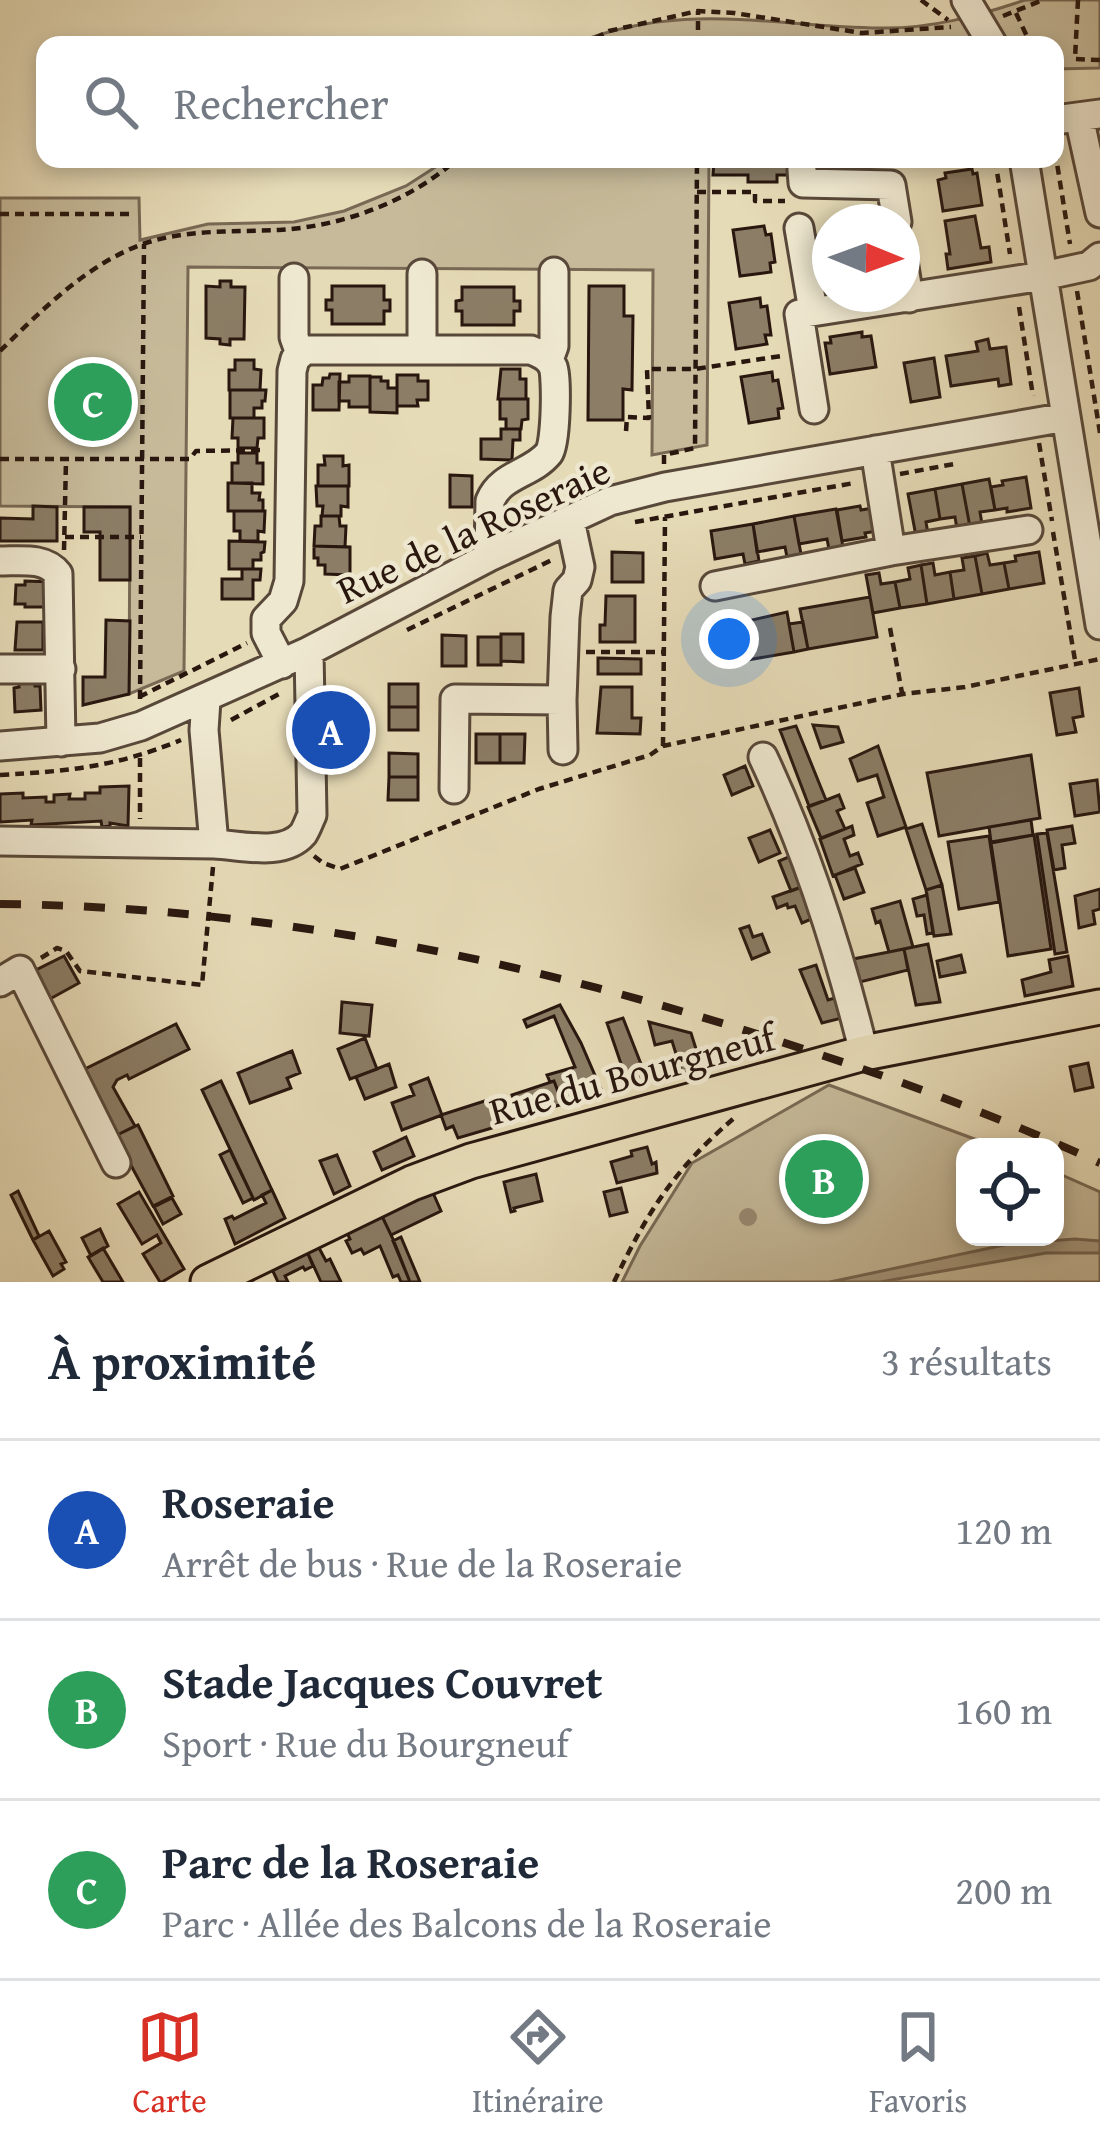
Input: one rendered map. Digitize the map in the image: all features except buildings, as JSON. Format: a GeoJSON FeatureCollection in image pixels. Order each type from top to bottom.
{"type":"FeatureCollection","features":[{"type":"Feature","properties":{"kind":"main road","name":"Rue du Bourgneuf"},"geometry":{"type":"LineString","coordinates":[[208,1282],[412,1183],[471,1161],[864,1053],[1100,1006]]}},
{"type":"Feature","properties":{"kind":"street"},"geometry":{"type":"LineString","coordinates":[[1078,117],[1100,213]]}},
{"type":"Feature","properties":{"kind":"street"},"geometry":{"type":"LineString","coordinates":[[1025,168],[1100,625]]}},
{"type":"Feature","properties":{"kind":"street"},"geometry":{"type":"LineString","coordinates":[[802,170],[802,183],[891,185],[894,204]]}},
{"type":"Feature","properties":{"kind":"street"},"geometry":{"type":"LineString","coordinates":[[800,228],[812,305]]}},
{"type":"Feature","properties":{"kind":"street"},"geometry":{"type":"LineString","coordinates":[[920,296],[1089,266],[1100,257]]}},
{"type":"Feature","properties":{"kind":"street"},"geometry":{"type":"LineString","coordinates":[[550,360],[554,272]]}},
{"type":"Feature","properties":{"kind":"street"},"geometry":{"type":"LineString","coordinates":[[422,274],[422,350]]}},
{"type":"Feature","properties":{"kind":"street"},"geometry":{"type":"LineString","coordinates":[[294,278],[294,337],[300,355]]}},
{"type":"Feature","properties":{"kind":"street"},"geometry":{"type":"LineString","coordinates":[[812,311],[799,314],[814,409]]}},
{"type":"Feature","properties":{"kind":"street"},"geometry":{"type":"LineString","coordinates":[[281,664],[266,633],[266,619],[283,601],[289,581],[292,371],[295,359],[305,350],[530,350],[550,360],[555,371],[554,444],[544,458],[493,493],[489,557]]}},
{"type":"Feature","properties":{"kind":"street","name":"Rue de la Roseraie"},"geometry":{"type":"LineString","coordinates":[[0,746],[100,738],[206,700],[281,664],[309,665],[489,557],[610,501],[664,487],[878,464],[1066,417]]}},
{"type":"Feature","properties":{"kind":"street"},"geometry":{"type":"LineString","coordinates":[[878,464],[891,551]]}},
{"type":"Feature","properties":{"kind":"street"},"geometry":{"type":"LineString","coordinates":[[563,750],[568,590],[580,567],[570,520]]}},
{"type":"Feature","properties":{"kind":"street"},"geometry":{"type":"LineString","coordinates":[[716,586],[1028,530]]}},
{"type":"Feature","properties":{"kind":"street"},"geometry":{"type":"LineString","coordinates":[[0,561],[39,562],[54,568],[61,583],[61,742]]}},
{"type":"Feature","properties":{"kind":"street"},"geometry":{"type":"LineString","coordinates":[[0,841],[290,844],[303,833],[312,815],[309,665]]}},
{"type":"Feature","properties":{"kind":"street"},"geometry":{"type":"LineString","coordinates":[[0,669],[61,669]]}},
{"type":"Feature","properties":{"kind":"street"},"geometry":{"type":"LineString","coordinates":[[454,789],[454,699],[562,700]]}},
{"type":"Feature","properties":{"kind":"street"},"geometry":{"type":"LineString","coordinates":[[206,700],[214,844]]}},
{"type":"Feature","properties":{"kind":"street"},"geometry":{"type":"LineString","coordinates":[[763,757],[793,820],[834,938],[864,1053]]}},
{"type":"Feature","properties":{"kind":"street"},"geometry":{"type":"LineString","coordinates":[[10,976],[116,1163]]}},
{"type":"Feature","properties":{"kind":"path"},"geometry":{"type":"LineString","coordinates":[[921,0],[974,23]]}},
{"type":"Feature","properties":{"kind":"path"},"geometry":{"type":"LineString","coordinates":[[599,36],[698,11],[862,33],[898,33],[974,23],[1016,13],[1042,0]]}},
{"type":"Feature","properties":{"kind":"path"},"geometry":{"type":"LineString","coordinates":[[1078,0],[1076,59],[1100,59]]}},
{"type":"Feature","properties":{"kind":"path"},"geometry":{"type":"LineString","coordinates":[[698,11],[698,36]]}},
{"type":"Feature","properties":{"kind":"path"},"geometry":{"type":"LineString","coordinates":[[1016,13],[1027,36]]}},
{"type":"Feature","properties":{"kind":"path"},"geometry":{"type":"LineString","coordinates":[[0,351],[75,282],[144,244],[201,232],[284,230],[346,218],[400,199],[444,168]]}},
{"type":"Feature","properties":{"kind":"path"},"geometry":{"type":"LineString","coordinates":[[695,448],[698,168]]}},
{"type":"Feature","properties":{"kind":"path"},"geometry":{"type":"LineString","coordinates":[[1058,168],[1100,433]]}},
{"type":"Feature","properties":{"kind":"path"},"geometry":{"type":"LineString","coordinates":[[697,192],[755,192],[755,201],[785,201],[792,230],[800,228]]}},
{"type":"Feature","properties":{"kind":"path"},"geometry":{"type":"LineString","coordinates":[[0,214],[134,214]]}},
{"type":"Feature","properties":{"kind":"path"},"geometry":{"type":"LineString","coordinates":[[144,244],[140,697],[266,633]]}},
{"type":"Feature","properties":{"kind":"path"},"geometry":{"type":"LineString","coordinates":[[626,431],[627,417],[649,418],[647,369],[695,369],[805,352]]}},
{"type":"Feature","properties":{"kind":"path"},"geometry":{"type":"LineString","coordinates":[[0,459],[190,459],[196,451],[291,450]]}},
{"type":"Feature","properties":{"kind":"path"},"geometry":{"type":"LineString","coordinates":[[54,568],[64,550],[66,460]]}},
{"type":"Feature","properties":{"kind":"path"},"geometry":{"type":"LineString","coordinates":[[625,524],[878,464],[971,461]]}},
{"type":"Feature","properties":{"kind":"path"},"geometry":{"type":"LineString","coordinates":[[663,746],[665,518]]}},
{"type":"Feature","properties":{"kind":"path"},"geometry":{"type":"LineString","coordinates":[[65,536],[141,537]]}},
{"type":"Feature","properties":{"kind":"path"},"geometry":{"type":"LineString","coordinates":[[391,638],[575,549]]}},
{"type":"Feature","properties":{"kind":"path"},"geometry":{"type":"LineString","coordinates":[[890,628],[902,694]]}},
{"type":"Feature","properties":{"kind":"path"},"geometry":{"type":"LineString","coordinates":[[564,651],[664,652]]}},
{"type":"Feature","properties":{"kind":"path"},"geometry":{"type":"LineString","coordinates":[[303,833],[316,859],[340,869],[539,789],[650,755],[663,746],[902,694],[965,687],[1100,659]]}},
{"type":"Feature","properties":{"kind":"path"},"geometry":{"type":"LineString","coordinates":[[0,775],[89,768],[140,757],[218,727],[309,665]]}},
{"type":"Feature","properties":{"kind":"path"},"geometry":{"type":"LineString","coordinates":[[140,842],[141,726]]}},
{"type":"Feature","properties":{"kind":"path"},"geometry":{"type":"LineString","coordinates":[[10,976],[57,948],[66,951],[80,971],[202,985],[212,879]]}},
{"type":"Feature","properties":{"kind":"path"},"geometry":{"type":"LineString","coordinates":[[614,1282],[669,1183],[737,1115]]}},
{"type":"Feature","properties":{"kind":"shaded area"},"geometry":{"type":"Polygon","coordinates":[[[1025,0],[1100,0],[1100,68],[1064,69],[1064,36],[597,36],[687,19],[880,28],[972,16],[1025,0]]]}},
{"type":"Feature","properties":{"kind":"shaded area"},"geometry":{"type":"Polygon","coordinates":[[[434,168],[709,168],[707,445],[652,455],[653,270],[188,267],[184,671],[129,694],[130,507],[0,506],[0,198],[139,198],[140,240],[208,224],[294,222],[344,211],[406,186],[434,168]]]}},
{"type":"Feature","properties":{"kind":"shaded area"},"geometry":{"type":"Polygon","coordinates":[[[829,1085],[972,1138],[956,1138],[956,1246],[1064,1246],[1064,1176],[1100,1192],[1100,1282],[622,1282],[692,1163],[829,1085]]]}},
{"type":"Feature","properties":{"kind":"shaded area"},"geometry":{"type":"Polygon","coordinates":[[[1064,1240],[1100,1241],[1100,1253],[1046,1253],[880,1282],[830,1282],[1000,1246],[1064,1246],[1064,1240]]]}},
{"type":"Feature","properties":{"kind":"railway"},"geometry":{"type":"LineString","coordinates":[[0,904],[204,916],[407,945],[507,966],[705,1018],[841,1062],[990,1116],[1100,1163]]}},
{"type":"Feature","properties":{"kind":"place","name":"Parc de la Roseraie"},"geometry":{"type":"Point","coordinates":[93,402]}},
{"type":"Feature","properties":{"kind":"place","name":"Roseraie"},"geometry":{"type":"Point","coordinates":[331,730]}},
{"type":"Feature","properties":{"kind":"place","name":"Stade Jacques Couvret"},"geometry":{"type":"Point","coordinates":[824,1179]}}]}
